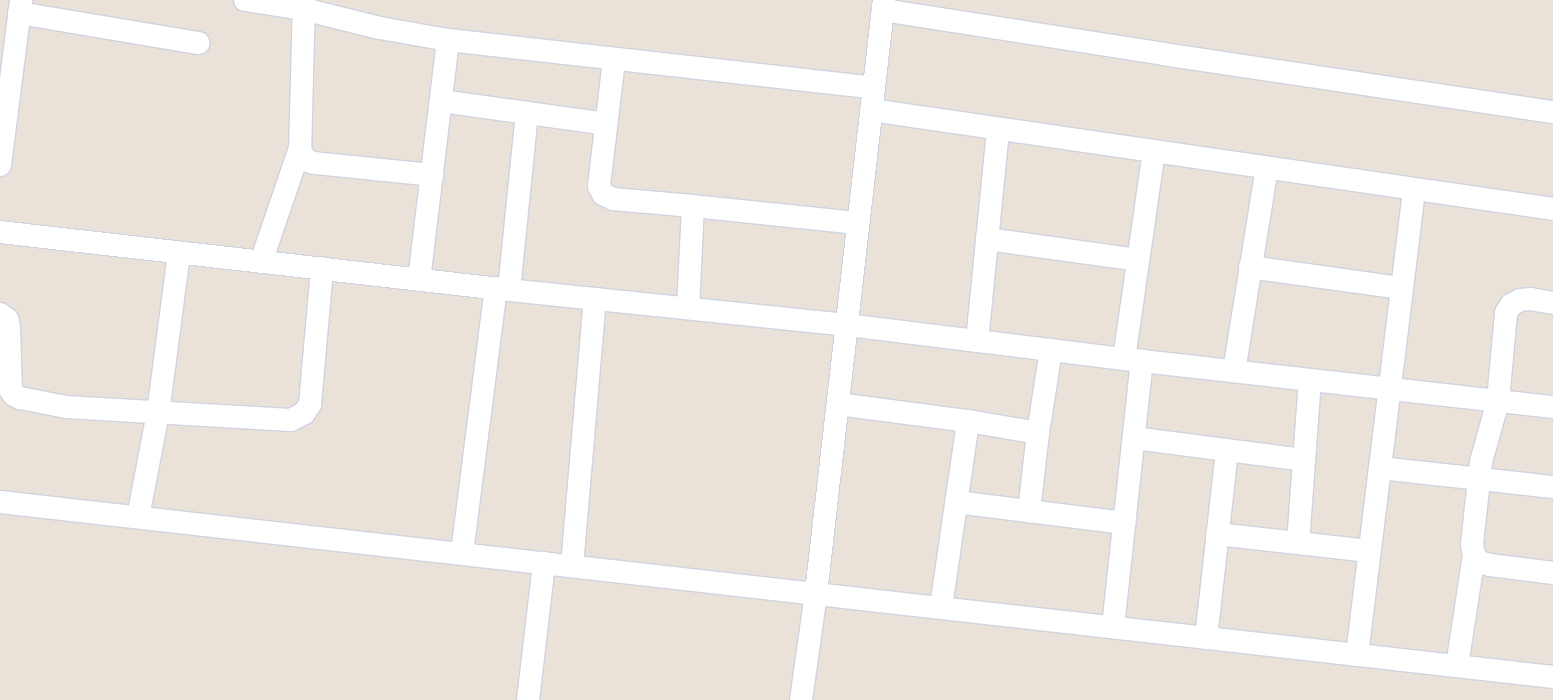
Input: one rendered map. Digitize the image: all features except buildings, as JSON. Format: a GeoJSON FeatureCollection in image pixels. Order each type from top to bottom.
{"type":"FeatureCollection","features":[{"type":"Feature","properties":{"kind":"street"},"geometry":{"type":"LineString","coordinates":[[245,0],[303,4],[380,28],[448,40],[614,60],[873,88]]}},
{"type":"Feature","properties":{"kind":"street"},"geometry":{"type":"LineString","coordinates":[[261,262],[300,148],[303,4]]}},
{"type":"Feature","properties":{"kind":"street"},"geometry":{"type":"LineString","coordinates":[[801,700],[816,593],[883,5],[1170,55],[1553,112]]}},
{"type":"Feature","properties":{"kind":"street"},"geometry":{"type":"LineString","coordinates":[[0,165],[2,138],[20,6],[199,43]]}},
{"type":"Feature","properties":{"kind":"street"},"geometry":{"type":"LineString","coordinates":[[419,280],[448,40]]}},
{"type":"Feature","properties":{"kind":"street"},"geometry":{"type":"LineString","coordinates":[[614,60],[599,186],[603,194],[613,199],[858,223]]}},
{"type":"Feature","properties":{"kind":"street"},"geometry":{"type":"LineString","coordinates":[[441,101],[606,124]]}},
{"type":"Feature","properties":{"kind":"street"},"geometry":{"type":"LineString","coordinates":[[871,110],[1553,209]]}},
{"type":"Feature","properties":{"kind":"street"},"geometry":{"type":"LineString","coordinates":[[462,554],[503,289],[527,113]]}},
{"type":"Feature","properties":{"kind":"street"},"geometry":{"type":"LineString","coordinates":[[977,341],[998,129]]}},
{"type":"Feature","properties":{"kind":"street"},"geometry":{"type":"LineString","coordinates":[[300,148],[305,160],[314,163],[432,175]]}},
{"type":"Feature","properties":{"kind":"street"},"geometry":{"type":"LineString","coordinates":[[1113,627],[1134,438],[1133,360],[1138,260],[1154,151]]}},
{"type":"Feature","properties":{"kind":"street"},"geometry":{"type":"LineString","coordinates":[[1234,371],[1267,168]]}},
{"type":"Feature","properties":{"kind":"street"},"geometry":{"type":"LineString","coordinates":[[1357,655],[1414,189]]}},
{"type":"Feature","properties":{"kind":"street"},"geometry":{"type":"LineString","coordinates":[[688,308],[692,206]]}},
{"type":"Feature","properties":{"kind":"street"},"geometry":{"type":"LineString","coordinates":[[0,232],[419,280],[847,325],[1133,360],[1553,406]]}},
{"type":"Feature","properties":{"kind":"street"},"geometry":{"type":"LineString","coordinates":[[987,239],[1138,260]]}},
{"type":"Feature","properties":{"kind":"street"},"geometry":{"type":"LineString","coordinates":[[138,517],[158,412],[179,253]]}},
{"type":"Feature","properties":{"kind":"street"},"geometry":{"type":"LineString","coordinates":[[1250,267],[1402,288]]}},
{"type":"Feature","properties":{"kind":"street"},"geometry":{"type":"LineString","coordinates":[[0,314],[8,319],[11,391],[14,395],[66,407],[291,420],[304,413],[310,404],[322,269]]}},
{"type":"Feature","properties":{"kind":"street"},"geometry":{"type":"LineString","coordinates":[[572,566],[595,299]]}},
{"type":"Feature","properties":{"kind":"street"},"geometry":{"type":"LineString","coordinates":[[1457,666],[1474,555],[1472,544],[1481,462],[1498,401],[1506,313],[1511,305],[1520,300],[1553,303]]}},
{"type":"Feature","properties":{"kind":"street"},"geometry":{"type":"LineString","coordinates":[[1029,511],[1038,434],[1051,350]]}},
{"type":"Feature","properties":{"kind":"street"},"geometry":{"type":"LineString","coordinates":[[1298,543],[1310,380]]}},
{"type":"Feature","properties":{"kind":"street"},"geometry":{"type":"LineString","coordinates":[[838,404],[968,421],[1038,434]]}},
{"type":"Feature","properties":{"kind":"street"},"geometry":{"type":"LineString","coordinates":[[941,607],[968,421]]}},
{"type":"Feature","properties":{"kind":"street"},"geometry":{"type":"LineString","coordinates":[[1134,438],[1304,460]]}},
{"type":"Feature","properties":{"kind":"street"},"geometry":{"type":"LineString","coordinates":[[1206,638],[1227,450]]}},
{"type":"Feature","properties":{"kind":"street"},"geometry":{"type":"LineString","coordinates":[[1380,468],[1553,487]]}},
{"type":"Feature","properties":{"kind":"street"},"geometry":{"type":"LineString","coordinates":[[0,502],[1553,677]]}},
{"type":"Feature","properties":{"kind":"street"},"geometry":{"type":"LineString","coordinates":[[956,502],[1125,523]]}},
{"type":"Feature","properties":{"kind":"street"},"geometry":{"type":"LineString","coordinates":[[1217,534],[1370,551]]}},
{"type":"Feature","properties":{"kind":"street"},"geometry":{"type":"LineString","coordinates":[[1474,555],[1479,562],[1490,565],[1553,572]]}},
{"type":"Feature","properties":{"kind":"street"},"geometry":{"type":"LineString","coordinates":[[528,700],[544,563]]}}]}
